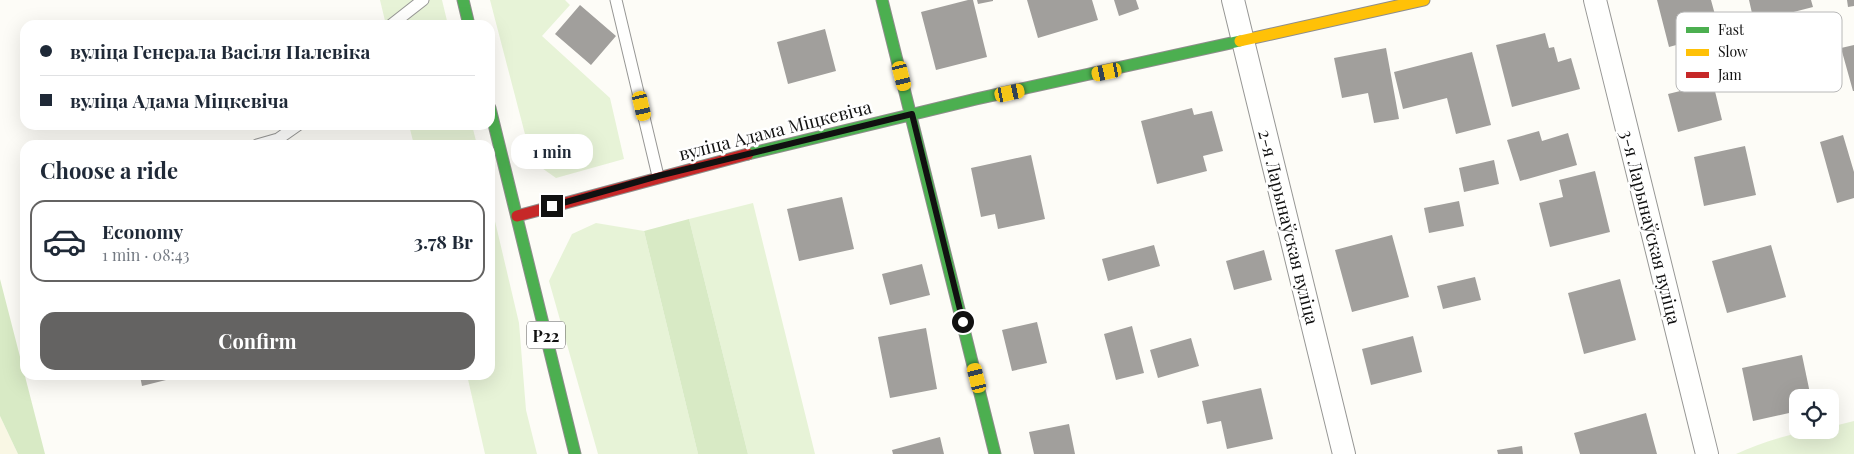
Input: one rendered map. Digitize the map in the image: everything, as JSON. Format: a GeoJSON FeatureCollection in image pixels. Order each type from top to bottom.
{"type":"FeatureCollection","features":[{"type":"Feature","properties":{"kind":"street"},"geometry":{"type":"LineString","coordinates":[[463,0],[468,20]]}},
{"type":"Feature","properties":{"kind":"street"},"geometry":{"type":"LineString","coordinates":[[882,0],[912,114],[995,454]]}},
{"type":"Feature","properties":{"kind":"street","name":"2-я Ларынаўская вуліца"},"geometry":{"type":"LineString","coordinates":[[1233,0],[1344,454]]}},
{"type":"Feature","properties":{"kind":"street","name":"вуліца Адама Міцкевіча"},"geometry":{"type":"LineString","coordinates":[[517,216],[658,176],[912,114],[1244,42],[1424,0]]}},
{"type":"Feature","properties":{"kind":"street","name":"3-я Ларынаўская вуліца"},"geometry":{"type":"LineString","coordinates":[[1595,0],[1707,454]]}},
{"type":"Feature","properties":{"kind":"street","name":"Р22"},"geometry":{"type":"LineString","coordinates":[[495,128],[574,454]]}},
{"type":"Feature","properties":{"kind":"lane"},"geometry":{"type":"LineString","coordinates":[[397,20],[423,0]]}},
{"type":"Feature","properties":{"kind":"lane"},"geometry":{"type":"LineString","coordinates":[[616,0],[658,176]]}},
{"type":"Feature","properties":{"kind":"lane"},"geometry":{"type":"LineString","coordinates":[[274,140],[291,130]]}},
{"type":"Feature","properties":{"kind":"shaded area"},"geometry":{"type":"Polygon","coordinates":[[[0,416],[18,454],[0,454],[0,416]]]}},
{"type":"Feature","properties":{"kind":"green space"},"geometry":{"type":"Polygon","coordinates":[[[380,0],[442,0],[447,20],[385,20],[380,0]]]}},
{"type":"Feature","properties":{"kind":"green space"},"geometry":{"type":"Polygon","coordinates":[[[490,0],[565,0],[570,5],[542,36],[610,98],[624,159],[556,178],[532,161],[490,0]]]}},
{"type":"Feature","properties":{"kind":"green space"},"geometry":{"type":"Polygon","coordinates":[[[410,130],[473,130],[476,140],[413,140],[410,130]]]}},
{"type":"Feature","properties":{"kind":"green space"},"geometry":{"type":"Polygon","coordinates":[[[753,203],[815,454],[748,454],[689,219],[753,203]]]}},
{"type":"Feature","properties":{"kind":"green space"},"geometry":{"type":"Polygon","coordinates":[[[689,219],[748,454],[698,454],[644,231],[689,219]]]}},
{"type":"Feature","properties":{"kind":"green space"},"geometry":{"type":"Polygon","coordinates":[[[495,221],[519,323],[526,410],[537,454],[485,454],[468,380],[495,380],[495,221]]]}},
{"type":"Feature","properties":{"kind":"green space"},"geometry":{"type":"Polygon","coordinates":[[[596,223],[644,231],[698,454],[598,454],[549,281],[572,234],[596,223]]]}},
{"type":"Feature","properties":{"kind":"green space"},"geometry":{"type":"Polygon","coordinates":[[[0,279],[20,357],[20,380],[26,380],[45,454],[18,454],[0,416],[0,279]]]}},
{"type":"Feature","properties":{"kind":"green space"},"geometry":{"type":"Polygon","coordinates":[[[1854,421],[1854,454],[1736,454],[1789,436],[1789,439],[1839,439],[1839,425],[1854,421]]]}},
{"type":"Feature","properties":{"kind":"building"},"geometry":{"type":"Polygon","coordinates":[[[973,0],[987,57],[936,70],[921,12],[973,0]]]}},
{"type":"Feature","properties":{"kind":"building"},"geometry":{"type":"Polygon","coordinates":[[[977,0],[993,0],[993,1],[978,4],[977,0]]]}},
{"type":"Feature","properties":{"kind":"building"},"geometry":{"type":"Polygon","coordinates":[[[1027,0],[1092,0],[1098,20],[1038,38],[1027,0]]]}},
{"type":"Feature","properties":{"kind":"building"},"geometry":{"type":"Polygon","coordinates":[[[1114,0],[1136,0],[1139,9],[1119,16],[1114,0]]]}},
{"type":"Feature","properties":{"kind":"building"},"geometry":{"type":"Polygon","coordinates":[[[1657,0],[1711,0],[1714,12],[1676,12],[1676,45],[1669,47],[1657,0]]]}},
{"type":"Feature","properties":{"kind":"building"},"geometry":{"type":"Polygon","coordinates":[[[1749,0],[1811,0],[1813,7],[1793,12],[1752,12],[1749,0]]]}},
{"type":"Feature","properties":{"kind":"building"},"geometry":{"type":"Polygon","coordinates":[[[1847,0],[1854,0],[1854,6],[1848,7],[1847,0]]]}},
{"type":"Feature","properties":{"kind":"building"},"geometry":{"type":"Polygon","coordinates":[[[580,5],[616,36],[591,65],[555,34],[580,5]]]}},
{"type":"Feature","properties":{"kind":"building"},"geometry":{"type":"Polygon","coordinates":[[[825,29],[836,71],[788,84],[777,42],[825,29]]]}},
{"type":"Feature","properties":{"kind":"building"},"geometry":{"type":"Polygon","coordinates":[[[1545,33],[1549,48],[1554,47],[1558,62],[1571,58],[1580,89],[1512,107],[1496,45],[1545,33]]]}},
{"type":"Feature","properties":{"kind":"building"},"geometry":{"type":"Polygon","coordinates":[[[1854,45],[1854,91],[1842,52],[1842,48],[1854,45]]]}},
{"type":"Feature","properties":{"kind":"building"},"geometry":{"type":"Polygon","coordinates":[[[1386,48],[1399,119],[1374,123],[1368,93],[1342,98],[1334,58],[1386,48]]]}},
{"type":"Feature","properties":{"kind":"building"},"geometry":{"type":"Polygon","coordinates":[[[1472,52],[1491,125],[1456,134],[1447,98],[1403,109],[1394,72],[1472,52]]]}},
{"type":"Feature","properties":{"kind":"building"},"geometry":{"type":"Polygon","coordinates":[[[1676,92],[1715,92],[1722,120],[1678,132],[1668,94],[1676,92]]]}},
{"type":"Feature","properties":{"kind":"building"},"geometry":{"type":"Polygon","coordinates":[[[1192,108],[1194,115],[1212,111],[1223,151],[1203,156],[1207,171],[1157,184],[1141,121],[1192,108]]]}},
{"type":"Feature","properties":{"kind":"building"},"geometry":{"type":"Polygon","coordinates":[[[1539,131],[1542,141],[1568,133],[1577,165],[1520,181],[1507,140],[1539,131]]]}},
{"type":"Feature","properties":{"kind":"building"},"geometry":{"type":"Polygon","coordinates":[[[1843,135],[1854,172],[1854,198],[1837,203],[1820,142],[1843,135]]]}},
{"type":"Feature","properties":{"kind":"building"},"geometry":{"type":"Polygon","coordinates":[[[1745,146],[1756,195],[1704,206],[1694,157],[1745,146]]]}},
{"type":"Feature","properties":{"kind":"building"},"geometry":{"type":"Polygon","coordinates":[[[1031,155],[1045,219],[998,229],[995,214],[981,217],[971,168],[1031,155]]]}},
{"type":"Feature","properties":{"kind":"building"},"geometry":{"type":"Polygon","coordinates":[[[1494,160],[1499,184],[1464,192],[1459,168],[1494,160]]]}},
{"type":"Feature","properties":{"kind":"building"},"geometry":{"type":"Polygon","coordinates":[[[1595,171],[1610,232],[1550,247],[1539,203],[1563,197],[1559,180],[1595,171]]]}},
{"type":"Feature","properties":{"kind":"building"},"geometry":{"type":"Polygon","coordinates":[[[842,197],[854,249],[799,261],[787,209],[842,197]]]}},
{"type":"Feature","properties":{"kind":"building"},"geometry":{"type":"Polygon","coordinates":[[[1459,201],[1464,226],[1429,233],[1424,208],[1459,201]]]}},
{"type":"Feature","properties":{"kind":"building"},"geometry":{"type":"Polygon","coordinates":[[[1392,235],[1409,297],[1352,312],[1335,250],[1392,235]]]}},
{"type":"Feature","properties":{"kind":"building"},"geometry":{"type":"Polygon","coordinates":[[[1154,245],[1160,266],[1108,281],[1102,259],[1154,245]]]}},
{"type":"Feature","properties":{"kind":"building"},"geometry":{"type":"Polygon","coordinates":[[[1771,245],[1786,297],[1727,313],[1712,261],[1771,245]]]}},
{"type":"Feature","properties":{"kind":"building"},"geometry":{"type":"Polygon","coordinates":[[[1264,250],[1272,280],[1234,290],[1226,261],[1264,250]]]}},
{"type":"Feature","properties":{"kind":"building"},"geometry":{"type":"Polygon","coordinates":[[[922,264],[930,295],[890,305],[882,274],[922,264]]]}},
{"type":"Feature","properties":{"kind":"building"},"geometry":{"type":"Polygon","coordinates":[[[1475,277],[1481,300],[1443,309],[1437,286],[1475,277]]]}},
{"type":"Feature","properties":{"kind":"building"},"geometry":{"type":"Polygon","coordinates":[[[1620,279],[1636,340],[1584,354],[1568,293],[1620,279]]]}},
{"type":"Feature","properties":{"kind":"building"},"geometry":{"type":"Polygon","coordinates":[[[1037,322],[1047,363],[1012,371],[1002,330],[1037,322]]]}},
{"type":"Feature","properties":{"kind":"building"},"geometry":{"type":"Polygon","coordinates":[[[1132,326],[1144,373],[1116,380],[1104,334],[1132,326]]]}},
{"type":"Feature","properties":{"kind":"building"},"geometry":{"type":"Polygon","coordinates":[[[926,328],[937,389],[890,398],[878,337],[926,328]]]}},
{"type":"Feature","properties":{"kind":"building"},"geometry":{"type":"Polygon","coordinates":[[[1413,336],[1422,372],[1371,385],[1362,349],[1413,336]]]}},
{"type":"Feature","properties":{"kind":"building"},"geometry":{"type":"Polygon","coordinates":[[[1191,338],[1199,366],[1158,378],[1150,350],[1191,338]]]}},
{"type":"Feature","properties":{"kind":"building"},"geometry":{"type":"Polygon","coordinates":[[[1802,355],[1809,389],[1789,389],[1789,413],[1753,421],[1742,368],[1802,355]]]}},
{"type":"Feature","properties":{"kind":"building"},"geometry":{"type":"Polygon","coordinates":[[[141,380],[166,380],[142,386],[141,380]]]}},
{"type":"Feature","properties":{"kind":"building"},"geometry":{"type":"Polygon","coordinates":[[[1261,388],[1273,439],[1227,449],[1221,421],[1207,424],[1202,401],[1261,388]]]}},
{"type":"Feature","properties":{"kind":"building"},"geometry":{"type":"Polygon","coordinates":[[[1646,413],[1657,454],[1580,454],[1574,433],[1646,413]]]}},
{"type":"Feature","properties":{"kind":"building"},"geometry":{"type":"Polygon","coordinates":[[[1069,424],[1075,454],[1034,454],[1029,432],[1069,424]]]}},
{"type":"Feature","properties":{"kind":"building"},"geometry":{"type":"Polygon","coordinates":[[[940,437],[944,454],[893,454],[892,450],[940,437]]]}},
{"type":"Feature","properties":{"kind":"building"},"geometry":{"type":"Polygon","coordinates":[[[1522,446],[1523,454],[1498,454],[1497,450],[1522,446]]]}},
{"type":"Feature","properties":{"kind":"traffic: fast"},"geometry":{"type":"LineString","coordinates":[[463,0],[468,20]]}},
{"type":"Feature","properties":{"kind":"traffic: fast"},"geometry":{"type":"LineString","coordinates":[[882,0],[995,454]]}},
{"type":"Feature","properties":{"kind":"traffic: fast"},"geometry":{"type":"LineString","coordinates":[[748,154],[976,99],[1240,41]]}},
{"type":"Feature","properties":{"kind":"traffic: fast"},"geometry":{"type":"LineString","coordinates":[[495,128],[575,454]]}},
{"type":"Feature","properties":{"kind":"traffic: slow"},"geometry":{"type":"LineString","coordinates":[[1240,41],[1424,0]]}},
{"type":"Feature","properties":{"kind":"traffic: jam"},"geometry":{"type":"LineString","coordinates":[[517,216],[748,154]]}},
{"type":"Feature","properties":{"kind":"route"},"geometry":{"type":"LineString","coordinates":[[552,206],[658,176],[912,114],[963,322]]}}]}
